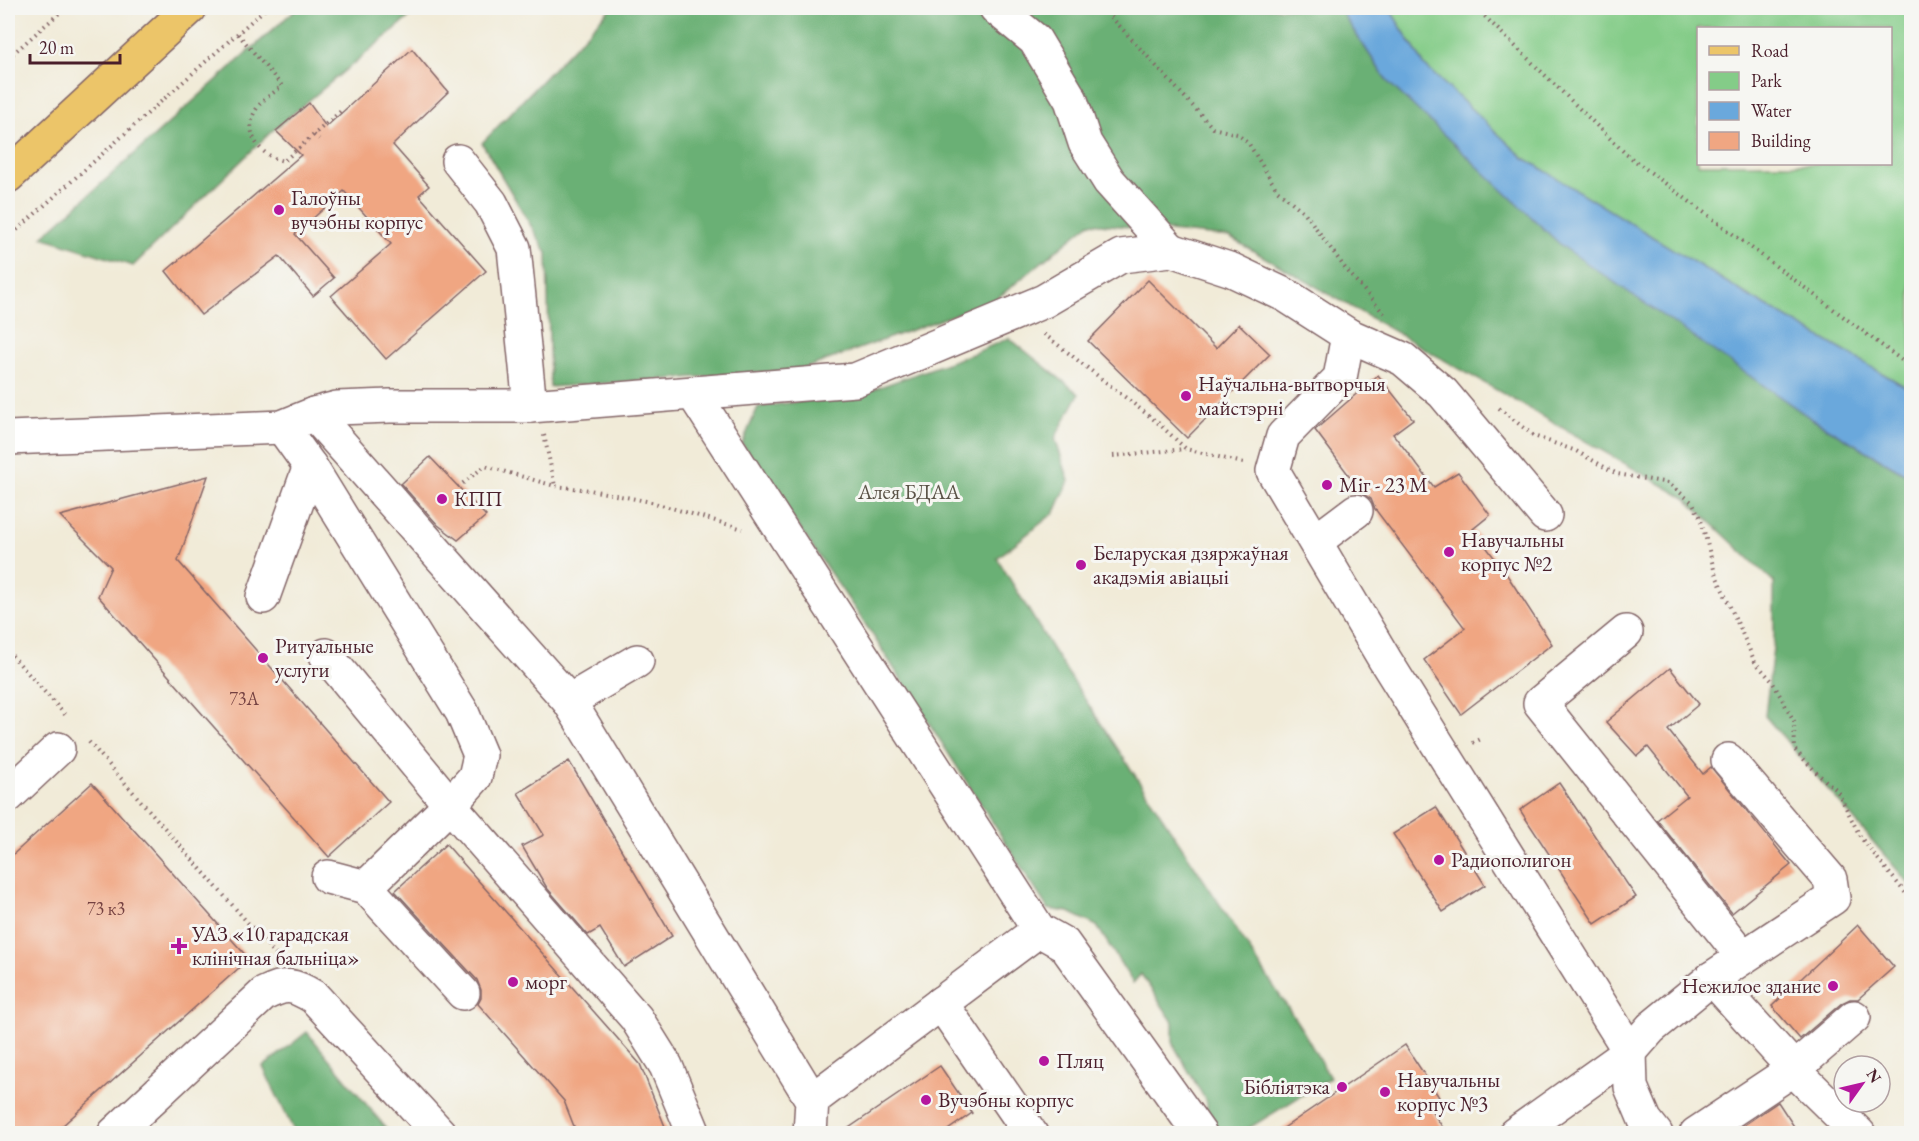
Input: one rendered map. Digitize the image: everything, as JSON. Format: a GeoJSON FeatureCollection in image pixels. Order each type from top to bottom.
{"type":"FeatureCollection","features":[{"type":"Feature","properties":{"kind":"main road"},"geometry":{"type":"LineString","coordinates":[[8,176],[190,8]]}},
{"type":"Feature","properties":{"kind":"lane"},"geometry":{"type":"LineString","coordinates":[[996,8],[1035,40],[1071,100],[1085,143],[1109,181],[1171,250]]}},
{"type":"Feature","properties":{"kind":"lane"},"geometry":{"type":"LineString","coordinates":[[458,161],[491,204],[514,248],[534,405]]}},
{"type":"Feature","properties":{"kind":"lane"},"geometry":{"type":"LineString","coordinates":[[8,438],[282,427],[314,414],[337,408],[534,405],[855,380],[1044,301],[1121,256],[1171,250],[1232,270],[1287,296],[1348,335],[1403,359],[1443,393],[1545,515]]}},
{"type":"Feature","properties":{"kind":"lane"},"geometry":{"type":"LineString","coordinates":[[1340,378],[1348,335]]}},
{"type":"Feature","properties":{"kind":"lane"},"geometry":{"type":"LineString","coordinates":[[1403,359],[1340,378],[1283,436],[1273,471],[1385,660],[1630,1052],[1631,1087],[1645,1120],[1656,1134]]}},
{"type":"Feature","properties":{"kind":"lane"},"geometry":{"type":"LineString","coordinates":[[693,393],[1039,930],[1064,944],[1200,1134]]}},
{"type":"Feature","properties":{"kind":"lane"},"geometry":{"type":"LineString","coordinates":[[314,414],[569,701],[812,1100],[810,1134]]}},
{"type":"Feature","properties":{"kind":"lane"},"geometry":{"type":"LineString","coordinates":[[282,427],[310,466],[462,712],[480,755],[475,777],[450,805],[366,887]]}},
{"type":"Feature","properties":{"kind":"lane"},"geometry":{"type":"LineString","coordinates":[[263,597],[310,466]]}},
{"type":"Feature","properties":{"kind":"lane"},"geometry":{"type":"LineString","coordinates":[[1316,541],[1356,511]]}},
{"type":"Feature","properties":{"kind":"lane"},"geometry":{"type":"LineString","coordinates":[[1626,632],[1540,704],[1743,957]]}},
{"type":"Feature","properties":{"kind":"lane"},"geometry":{"type":"LineString","coordinates":[[326,655],[450,805],[636,1018],[666,1066],[693,1134]]}},
{"type":"Feature","properties":{"kind":"lane"},"geometry":{"type":"LineString","coordinates":[[569,701],[637,661]]}},
{"type":"Feature","properties":{"kind":"lane"},"geometry":{"type":"LineString","coordinates":[[8,796],[73,738]]}},
{"type":"Feature","properties":{"kind":"lane"},"geometry":{"type":"LineString","coordinates":[[1515,1134],[1630,1052],[1652,1028],[1712,978],[1833,898],[1830,879],[1728,760]]}},
{"type":"Feature","properties":{"kind":"lane"},"geometry":{"type":"LineString","coordinates":[[328,877],[366,887],[463,993]]}},
{"type":"Feature","properties":{"kind":"lane"},"geometry":{"type":"LineString","coordinates":[[812,1100],[1039,930]]}},
{"type":"Feature","properties":{"kind":"lane"},"geometry":{"type":"LineString","coordinates":[[1712,978],[1794,1069],[1859,1134]]}},
{"type":"Feature","properties":{"kind":"lane"},"geometry":{"type":"LineString","coordinates":[[114,1134],[264,994],[281,986],[299,988],[314,997],[440,1134]]}},
{"type":"Feature","properties":{"kind":"lane"},"geometry":{"type":"LineString","coordinates":[[941,1003],[1031,1134]]}},
{"type":"Feature","properties":{"kind":"lane"},"geometry":{"type":"LineString","coordinates":[[1696,1134],[1794,1069],[1854,1017]]}},
{"type":"Feature","properties":{"kind":"path"},"geometry":{"type":"LineString","coordinates":[[8,58],[65,8]]}},
{"type":"Feature","properties":{"kind":"path"},"geometry":{"type":"LineString","coordinates":[[8,238],[266,8]]}},
{"type":"Feature","properties":{"kind":"path"},"geometry":{"type":"LineString","coordinates":[[1103,8],[1213,128],[1237,134],[1249,144],[1277,190],[1305,213],[1345,268],[1388,317]]}},
{"type":"Feature","properties":{"kind":"path"},"geometry":{"type":"LineString","coordinates":[[1476,8],[1626,154],[1911,368]]}},
{"type":"Feature","properties":{"kind":"path"},"geometry":{"type":"LineString","coordinates":[[238,34],[282,86],[260,104],[253,118],[253,137],[257,146],[273,159],[284,161],[344,109]]}},
{"type":"Feature","properties":{"kind":"path"},"geometry":{"type":"LineString","coordinates":[[314,135],[319,139]]}},
{"type":"Feature","properties":{"kind":"path"},"geometry":{"type":"LineString","coordinates":[[1013,313],[1071,354],[1157,422],[1186,449]]}},
{"type":"Feature","properties":{"kind":"path"},"geometry":{"type":"LineString","coordinates":[[534,405],[555,486]]}},
{"type":"Feature","properties":{"kind":"path"},"geometry":{"type":"LineString","coordinates":[[1496,406],[1534,436],[1576,451],[1617,474],[1668,483],[1693,503],[1701,520],[1715,573],[1755,662],[1772,681],[1794,721],[1795,750],[1837,790],[1861,838],[1911,901]]}},
{"type":"Feature","properties":{"kind":"path"},"geometry":{"type":"LineString","coordinates":[[1113,456],[1186,449],[1273,471]]}},
{"type":"Feature","properties":{"kind":"path"},"geometry":{"type":"LineString","coordinates":[[458,487],[485,466],[555,486],[590,490],[651,502],[731,525],[789,545]]}},
{"type":"Feature","properties":{"kind":"path"},"geometry":{"type":"LineString","coordinates":[[8,651],[73,738],[277,955],[286,986]]}},
{"type":"Feature","properties":{"kind":"path"},"geometry":{"type":"LineString","coordinates":[[1477,741],[1483,738]]}},
{"type":"Feature","properties":{"kind":"green space"},"geometry":{"type":"Polygon","coordinates":[[[297,8],[426,8],[418,10],[271,132],[133,266],[42,237],[297,8]]]}},
{"type":"Feature","properties":{"kind":"green space"},"geometry":{"type":"Polygon","coordinates":[[[611,8],[1339,8],[1387,81],[1812,419],[1911,477],[1911,886],[1765,716],[1774,639],[1774,582],[1685,498],[1229,237],[1090,223],[995,300],[800,370],[550,387],[547,253],[482,143],[611,8]]]}},
{"type":"Feature","properties":{"kind":"green space"},"geometry":{"type":"Polygon","coordinates":[[[1389,8],[1911,8],[1911,390],[1749,296],[1524,158],[1425,66],[1389,8]]]}},
{"type":"Feature","properties":{"kind":"green space","name":"Алея БДАА"},"geometry":{"type":"Polygon","coordinates":[[[1009,338],[1079,394],[1055,438],[1069,481],[1055,512],[997,558],[1054,652],[1303,1031],[1330,1078],[1241,1133],[1223,1133],[1207,1117],[1207,1103],[1173,1044],[1173,1022],[1141,974],[1133,983],[1097,926],[1069,912],[1048,909],[872,634],[742,444],[758,407],[863,393],[972,354],[1009,338]]]}},
{"type":"Feature","properties":{"kind":"green space"},"geometry":{"type":"Polygon","coordinates":[[[307,1032],[390,1133],[295,1133],[263,1067],[307,1032]]]}},
{"type":"Feature","properties":{"kind":"water"},"geometry":{"type":"Polygon","coordinates":[[[1339,8],[1389,8],[1425,66],[1524,158],[1749,296],[1911,390],[1911,477],[1812,419],[1562,246],[1387,81],[1339,8]]]}},
{"type":"Feature","properties":{"kind":"building","name":"Галоўны вучэбны корпус"},"geometry":{"type":"Polygon","coordinates":[[[412,49],[448,92],[393,145],[429,186],[419,195],[486,271],[386,359],[331,296],[391,244],[344,191],[295,234],[334,278],[313,296],[279,256],[201,315],[166,271],[301,155],[276,131],[309,103],[326,127],[412,49]]]}},
{"type":"Feature","properties":{"kind":"building","name":"Наўчальна-вытворчыя майстэрні"},"geometry":{"type":"Polygon","coordinates":[[[1148,280],[1216,348],[1239,324],[1270,354],[1187,438],[1088,341],[1148,280]]]}},
{"type":"Feature","properties":{"kind":"building","name":"Навучальны корпус №2"},"geometry":{"type":"Polygon","coordinates":[[[1378,375],[1413,419],[1393,434],[1434,487],[1458,472],[1490,515],[1473,529],[1507,575],[1552,644],[1461,714],[1424,660],[1465,628],[1375,509],[1371,499],[1363,494],[1315,430],[1378,375]]]}},
{"type":"Feature","properties":{"kind":"building","name":"КПП"},"geometry":{"type":"Polygon","coordinates":[[[430,457],[486,516],[458,540],[438,525],[401,484],[430,457]]]}},
{"type":"Feature","properties":{"kind":"building"},"geometry":{"type":"Polygon","coordinates":[[[208,476],[178,561],[389,802],[329,857],[98,596],[111,567],[60,516],[208,476]]]}},
{"type":"Feature","properties":{"kind":"building"},"geometry":{"type":"Polygon","coordinates":[[[1670,668],[1699,704],[1668,730],[1703,774],[1711,767],[1791,865],[1732,913],[1657,820],[1687,796],[1648,747],[1637,756],[1606,722],[1670,668]]]}},
{"type":"Feature","properties":{"kind":"building"},"geometry":{"type":"Polygon","coordinates":[[[569,761],[672,936],[624,967],[600,928],[588,935],[547,888],[522,846],[544,835],[518,793],[569,761]]]}},
{"type":"Feature","properties":{"kind":"building"},"geometry":{"type":"Polygon","coordinates":[[[92,783],[249,959],[53,1134],[8,1134],[8,859],[92,783]]]}},
{"type":"Feature","properties":{"kind":"building"},"geometry":{"type":"Polygon","coordinates":[[[1559,783],[1636,897],[1595,924],[1520,810],[1559,783]]]}},
{"type":"Feature","properties":{"kind":"building","name":"Радиополигон"},"geometry":{"type":"Polygon","coordinates":[[[1436,807],[1485,885],[1443,912],[1393,834],[1436,807]]]}},
{"type":"Feature","properties":{"kind":"building","name":"морг"},"geometry":{"type":"Polygon","coordinates":[[[446,844],[640,1064],[668,1134],[577,1134],[564,1101],[478,1004],[481,990],[477,980],[395,891],[446,844]]]}},
{"type":"Feature","properties":{"kind":"building","name":"Нежилое здание"},"geometry":{"type":"Polygon","coordinates":[[[1858,925],[1894,967],[1858,999],[1850,999],[1842,1003],[1800,1039],[1772,1006],[1858,925]]]}},
{"type":"Feature","properties":{"kind":"building","name":"Навучальны корпус №3"},"geometry":{"type":"Polygon","coordinates":[[[1405,1045],[1439,1097],[1428,1105],[1447,1134],[1275,1134],[1405,1045]]]}},
{"type":"Feature","properties":{"kind":"building","name":"Вучэбны корпус"},"geometry":{"type":"Polygon","coordinates":[[[940,1066],[972,1113],[942,1134],[840,1134],[940,1066]]]}},
{"type":"Feature","properties":{"kind":"building"},"geometry":{"type":"Polygon","coordinates":[[[1778,1102],[1799,1134],[1731,1134],[1778,1102]]]}},
{"type":"Feature","properties":{"kind":"place","name":"Галоўны вучэбны корпус"},"geometry":{"type":"Point","coordinates":[279,210]}},
{"type":"Feature","properties":{"kind":"place","name":"Наўчальна-вытворчыя майстэрні"},"geometry":{"type":"Point","coordinates":[1186,396]}},
{"type":"Feature","properties":{"kind":"place","name":"Міг - 23 М"},"geometry":{"type":"Point","coordinates":[1327,485]}},
{"type":"Feature","properties":{"kind":"place","name":"КПП"},"geometry":{"type":"Point","coordinates":[442,499]}},
{"type":"Feature","properties":{"kind":"place","name":"Навучальны корпус №2"},"geometry":{"type":"Point","coordinates":[1449,552]}},
{"type":"Feature","properties":{"kind":"place","name":"Беларуская дзяржаўная акадэмія авіацыі"},"geometry":{"type":"Point","coordinates":[1081,565]}},
{"type":"Feature","properties":{"kind":"place","name":"Ритуальные услуги"},"geometry":{"type":"Point","coordinates":[263,658]}},
{"type":"Feature","properties":{"kind":"place","name":"Радиополигон"},"geometry":{"type":"Point","coordinates":[1439,860]}},
{"type":"Feature","properties":{"kind":"place","name":"УАЗ «10 гарадская клінічная бальніца»"},"geometry":{"type":"Point","coordinates":[179,946]}},
{"type":"Feature","properties":{"kind":"place","name":"морг"},"geometry":{"type":"Point","coordinates":[513,982]}},
{"type":"Feature","properties":{"kind":"place","name":"Нежилое здание"},"geometry":{"type":"Point","coordinates":[1833,986]}},
{"type":"Feature","properties":{"kind":"place","name":"Пляц"},"geometry":{"type":"Point","coordinates":[1044,1061]}},
{"type":"Feature","properties":{"kind":"place","name":"Бібліятэка"},"geometry":{"type":"Point","coordinates":[1342,1087]}},
{"type":"Feature","properties":{"kind":"place","name":"Навучальны корпус №3"},"geometry":{"type":"Point","coordinates":[1385,1092]}},
{"type":"Feature","properties":{"kind":"place","name":"Вучэбны корпус"},"geometry":{"type":"Point","coordinates":[926,1100]}}]}
